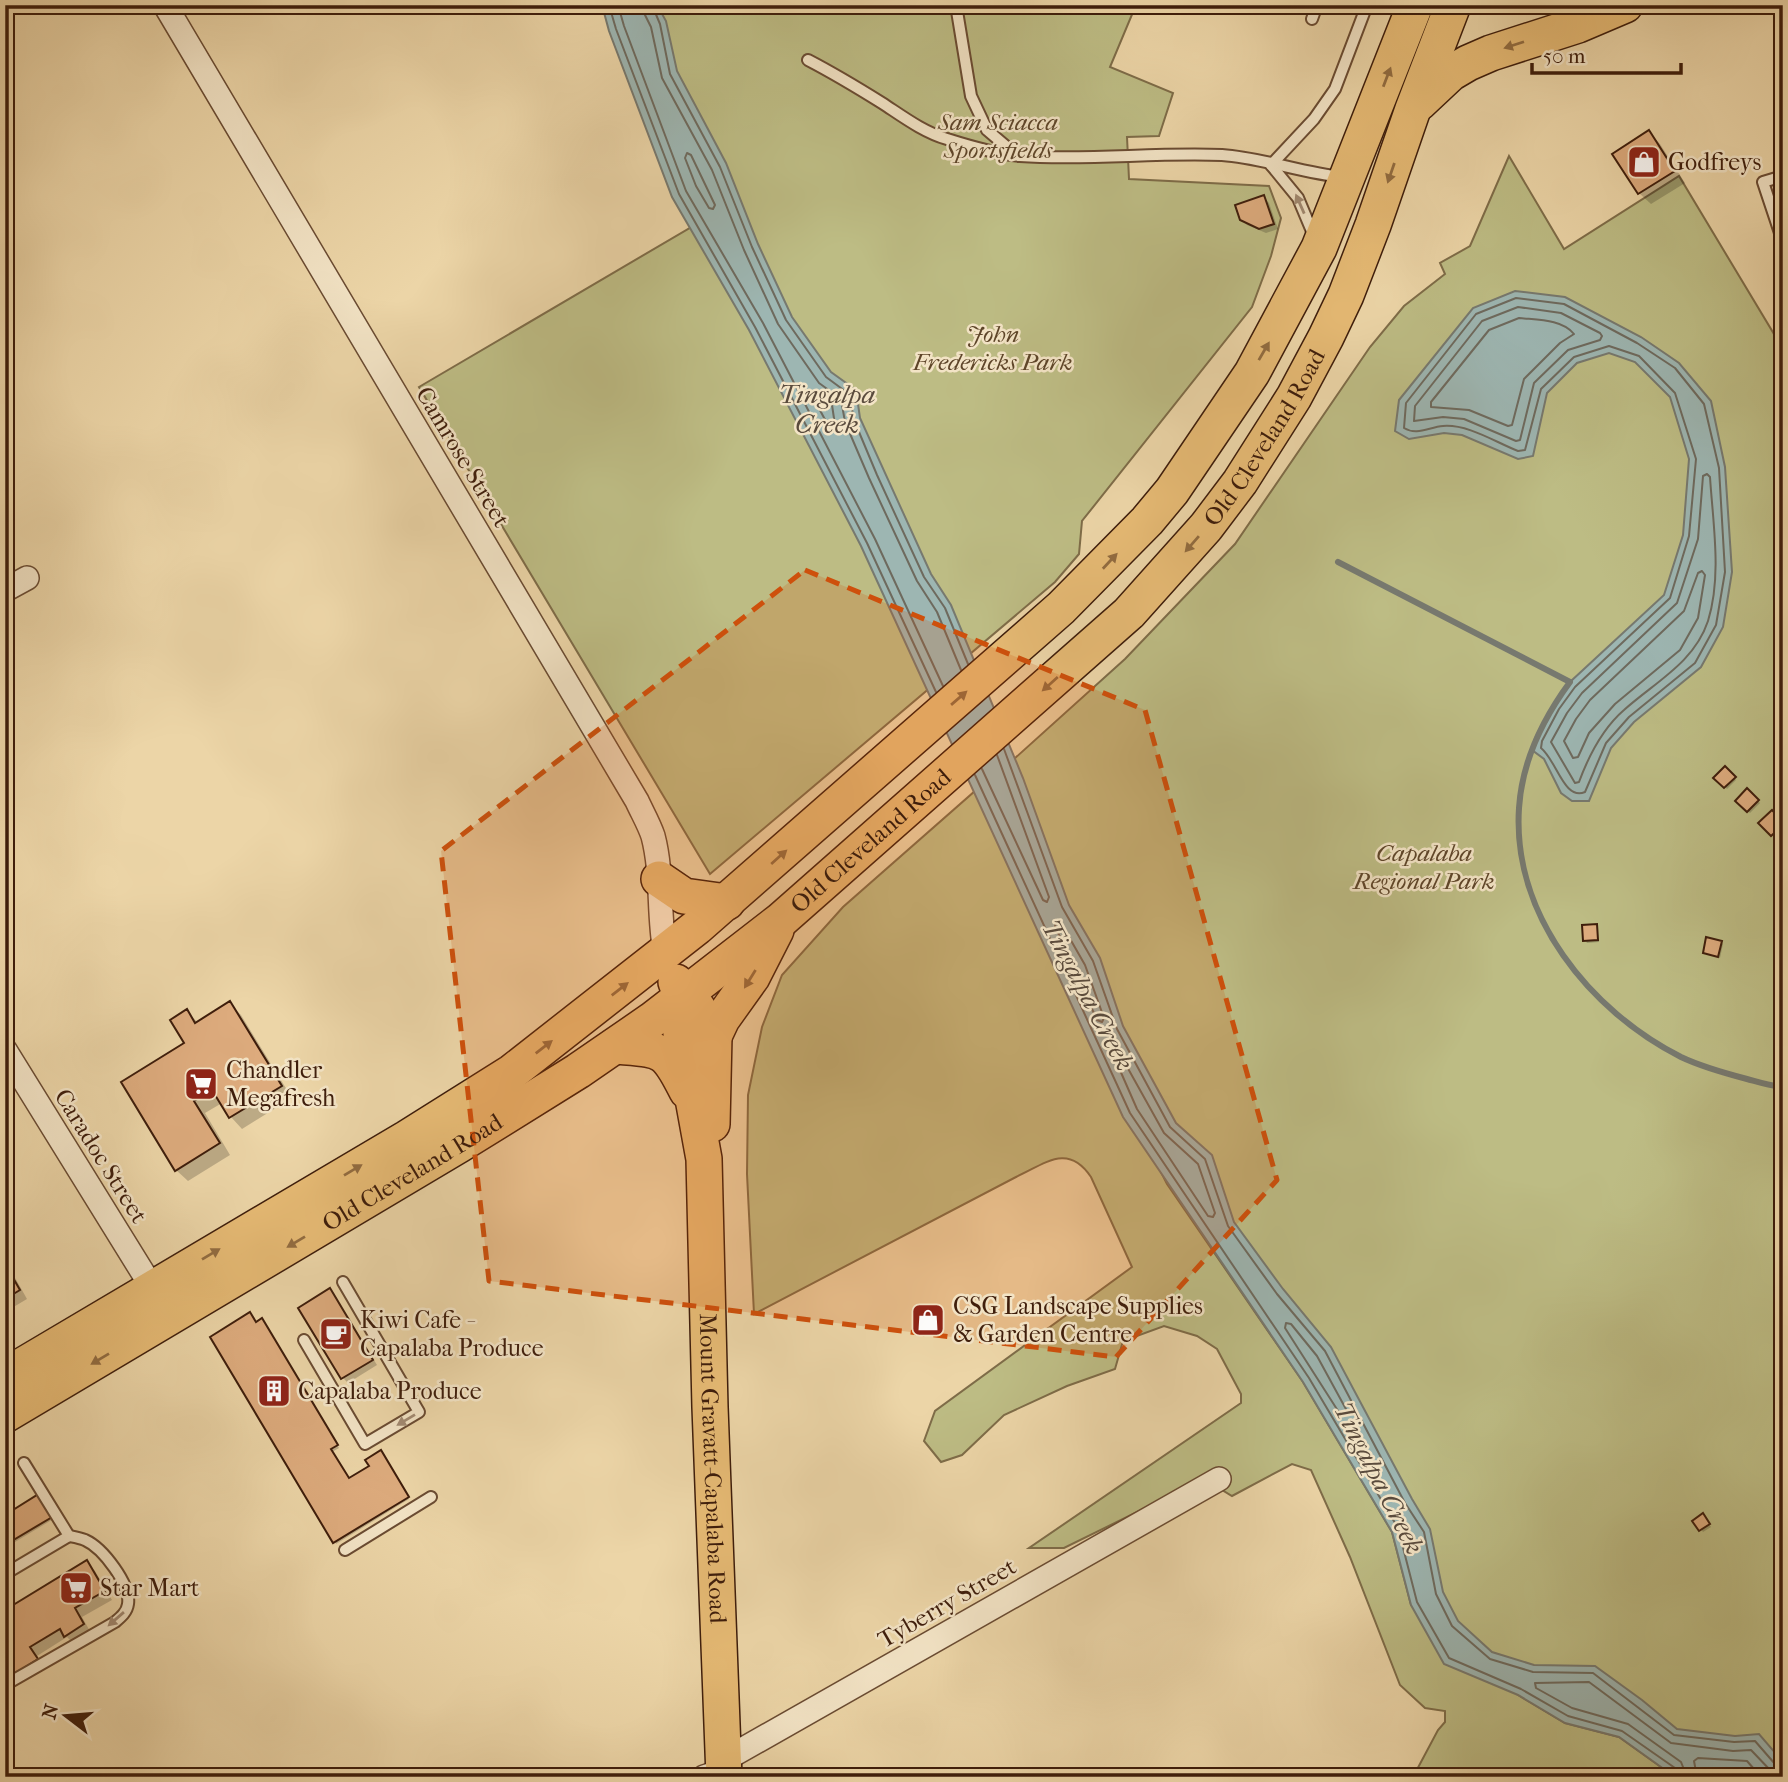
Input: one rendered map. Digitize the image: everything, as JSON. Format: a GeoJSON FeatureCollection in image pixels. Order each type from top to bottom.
{"type":"FeatureCollection","features":[{"type":"Feature","properties":{"kind":"main road","name":"Old Cleveland Road"},"geometry":{"type":"LineString","coordinates":[[5,1376],[407,1138],[512,1072],[727,902],[1061,608],[1147,521],[1201,450],[1252,373],[1319,248],[1415,5]]}},
{"type":"Feature","properties":{"kind":"main road","name":"Old Cleveland Road"},"geometry":{"type":"LineString","coordinates":[[5,1415],[436,1159],[615,1046],[682,998],[780,920],[1101,639],[1160,580],[1206,527],[1252,463],[1294,397],[1346,295],[1453,5]]}},
{"type":"Feature","properties":{"kind":"main road"},"geometry":{"type":"LineString","coordinates":[[1413,109],[1446,78],[1468,63],[1578,25],[1625,5]]}},
{"type":"Feature","properties":{"kind":"main road"},"geometry":{"type":"LineString","coordinates":[[659,879],[691,898],[727,902]]}},
{"type":"Feature","properties":{"kind":"main road"},"geometry":{"type":"LineString","coordinates":[[714,1036],[722,1019],[752,977],[780,920]]}},
{"type":"Feature","properties":{"kind":"main road","name":"Mount Gravatt-Capalaba Road"},"geometry":{"type":"LineString","coordinates":[[666,952],[682,998],[681,1027],[704,1160],[717,1771]]}},
{"type":"Feature","properties":{"kind":"main road","name":"Mount Gravatt-Capalaba Road"},"geometry":{"type":"LineString","coordinates":[[682,998],[697,1007],[714,1036],[712,1134],[704,1160]]}},
{"type":"Feature","properties":{"kind":"main road"},"geometry":{"type":"LineString","coordinates":[[615,1046],[651,1049],[672,1061],[695,1107]]}},
{"type":"Feature","properties":{"kind":"street","name":"Camrose Street"},"geometry":{"type":"LineString","coordinates":[[165,5],[637,801],[652,833],[659,879],[661,928],[666,952]]}},
{"type":"Feature","properties":{"kind":"street"},"geometry":{"type":"LineString","coordinates":[[5,590],[27,578]]}},
{"type":"Feature","properties":{"kind":"street","name":"Caradoc Street"},"geometry":{"type":"LineString","coordinates":[[5,1050],[153,1289]]}},
{"type":"Feature","properties":{"kind":"street","name":"Tyberry Street"},"geometry":{"type":"LineString","coordinates":[[717,1771],[1219,1479]]}},
{"type":"Feature","properties":{"kind":"lane"},"geometry":{"type":"LineString","coordinates":[[956,5],[971,96],[987,130],[1017,155]]}},
{"type":"Feature","properties":{"kind":"lane"},"geometry":{"type":"LineString","coordinates":[[1312,19],[1317,5]]}},
{"type":"Feature","properties":{"kind":"lane"},"geometry":{"type":"LineString","coordinates":[[1271,164],[1314,119],[1335,89],[1367,5]]}},
{"type":"Feature","properties":{"kind":"lane"},"geometry":{"type":"LineString","coordinates":[[808,60],[842,78],[912,123],[944,139],[1017,155],[1222,155],[1295,167],[1312,174],[1347,178]]}},
{"type":"Feature","properties":{"kind":"lane"},"geometry":{"type":"LineString","coordinates":[[1271,164],[1298,198],[1319,248]]}},
{"type":"Feature","properties":{"kind":"lane"},"geometry":{"type":"LineString","coordinates":[[1783,176],[1763,182],[1783,242]]}},
{"type":"Feature","properties":{"kind":"lane"},"geometry":{"type":"LineString","coordinates":[[303,1340],[365,1444],[419,1412],[343,1282]]}},
{"type":"Feature","properties":{"kind":"lane"},"geometry":{"type":"LineString","coordinates":[[24,1463],[69,1536]]}},
{"type":"Feature","properties":{"kind":"lane"},"geometry":{"type":"LineString","coordinates":[[345,1550],[431,1497]]}},
{"type":"Feature","properties":{"kind":"lane"},"geometry":{"type":"LineString","coordinates":[[5,1574],[69,1536],[87,1540],[105,1555],[125,1585],[128,1603],[124,1614],[115,1622],[12,1681],[5,1678]]}},
{"type":"Feature","properties":{"kind":"highlighted area"},"geometry":{"type":"Polygon","coordinates":[[[805,570],[1145,710],[1277,1180],[1116,1357],[489,1281],[441,851],[805,570]]]}},
{"type":"Feature","properties":{"kind":"green space"},"geometry":{"type":"Polygon","coordinates":[[[635,5],[1136,5],[1110,67],[1173,93],[1159,136],[1127,137],[1129,179],[1269,186],[1281,218],[1271,256],[1252,307],[1082,521],[1079,554],[1055,582],[710,874],[419,387],[722,209],[635,5]]]}},
{"type":"Feature","properties":{"kind":"green space","name":"Capalaba Regional Park"},"geometry":{"type":"Polygon","coordinates":[[[1509,156],[1564,249],[1679,176],[1783,349],[1783,1777],[1457,1643],[1418,1540],[1189,1189],[993,778],[1125,659],[1235,544],[1370,347],[1404,306],[1445,274],[1440,263],[1470,246],[1509,156]]]}},
{"type":"Feature","properties":{"kind":"green space"},"geometry":{"type":"Polygon","coordinates":[[[975,791],[1033,917],[1167,1184],[1303,1382],[1392,1532],[1411,1605],[1518,1695],[1565,1723],[1619,1737],[1675,1777],[1413,1777],[1445,1722],[1445,1711],[1425,1708],[1400,1685],[1350,1557],[1311,1470],[1292,1464],[1232,1496],[1204,1479],[1064,1548],[1029,1548],[1241,1403],[1241,1394],[1217,1349],[1197,1336],[1164,1326],[1123,1341],[1115,1369],[1067,1386],[1004,1415],[962,1455],[941,1462],[924,1441],[935,1411],[1132,1267],[1091,1177],[1074,1161],[1056,1159],[1037,1166],[754,1314],[747,1174],[748,1095],[762,1027],[782,975],[843,907],[975,791]]]}},
{"type":"Feature","properties":{"kind":"water","name":"Tingalpa Creek"},"geometry":{"type":"Polygon","coordinates":[[[602,5],[657,5],[666,21],[677,71],[726,163],[758,244],[792,317],[831,372],[856,390],[860,418],[931,574],[951,605],[1023,778],[1069,905],[1100,958],[1123,1026],[1176,1123],[1212,1155],[1234,1222],[1283,1289],[1331,1347],[1430,1529],[1443,1592],[1458,1621],[1492,1652],[1534,1665],[1595,1666],[1677,1729],[1735,1736],[1759,1734],[1783,1762],[1783,1777],[1675,1777],[1619,1737],[1565,1723],[1518,1695],[1444,1664],[1411,1605],[1392,1532],[1303,1382],[1123,1117],[861,546],[749,330],[672,197],[609,31],[602,5]]]}},
{"type":"Feature","properties":{"kind":"water"},"geometry":{"type":"Polygon","coordinates":[[[1515,291],[1565,297],[1641,337],[1679,363],[1711,401],[1725,467],[1732,572],[1723,627],[1701,667],[1634,722],[1611,748],[1589,801],[1572,801],[1561,793],[1544,759],[1532,750],[1535,738],[1553,705],[1570,682],[1664,595],[1683,535],[1689,459],[1670,397],[1635,362],[1609,353],[1577,363],[1547,393],[1533,456],[1518,459],[1462,435],[1444,433],[1409,439],[1395,431],[1399,400],[1473,308],[1515,291]]]}},
{"type":"Feature","properties":{"kind":"building","name":"Godfreys"},"geometry":{"type":"Polygon","coordinates":[[[1649,130],[1675,171],[1638,194],[1612,154],[1649,130]]]}},
{"type":"Feature","properties":{"kind":"building"},"geometry":{"type":"Polygon","coordinates":[[[1264,195],[1274,224],[1259,229],[1240,220],[1235,205],[1264,195]]]}},
{"type":"Feature","properties":{"kind":"building"},"geometry":{"type":"Polygon","coordinates":[[[1725,766],[1736,777],[1724,788],[1713,778],[1725,766]]]}},
{"type":"Feature","properties":{"kind":"building"},"geometry":{"type":"Polygon","coordinates":[[[1747,788],[1759,800],[1747,812],[1735,801],[1747,788]]]}},
{"type":"Feature","properties":{"kind":"building"},"geometry":{"type":"Polygon","coordinates":[[[1772,810],[1783,825],[1771,836],[1758,823],[1772,810]]]}},
{"type":"Feature","properties":{"kind":"building"},"geometry":{"type":"Polygon","coordinates":[[[1597,924],[1598,940],[1583,941],[1582,925],[1597,924]]]}},
{"type":"Feature","properties":{"kind":"building"},"geometry":{"type":"Polygon","coordinates":[[[1706,937],[1722,941],[1718,957],[1703,953],[1706,937]]]}},
{"type":"Feature","properties":{"kind":"building","name":"Chandler Megafresh"},"geometry":{"type":"Polygon","coordinates":[[[230,1001],[282,1086],[229,1118],[212,1090],[194,1101],[220,1143],[175,1171],[121,1082],[184,1043],[170,1020],[187,1009],[195,1023],[230,1001]]]}},
{"type":"Feature","properties":{"kind":"building"},"geometry":{"type":"Polygon","coordinates":[[[5,1264],[20,1290],[5,1299],[5,1264]]]}},
{"type":"Feature","properties":{"kind":"building","name":"Kiwi Cafe - Capalaba Produce"},"geometry":{"type":"Polygon","coordinates":[[[330,1288],[373,1360],[341,1379],[298,1308],[330,1288]]]}},
{"type":"Feature","properties":{"kind":"building","name":"Capalaba Produce"},"geometry":{"type":"Polygon","coordinates":[[[250,1312],[256,1322],[262,1318],[338,1445],[331,1449],[349,1478],[369,1466],[365,1460],[381,1450],[409,1497],[333,1543],[210,1337],[250,1312]]]}},
{"type":"Feature","properties":{"kind":"building"},"geometry":{"type":"Polygon","coordinates":[[[45,1490],[59,1513],[5,1545],[5,1515],[45,1490]]]}},
{"type":"Feature","properties":{"kind":"building"},"geometry":{"type":"Polygon","coordinates":[[[1703,1513],[1710,1524],[1699,1531],[1692,1521],[1703,1513]]]}},
{"type":"Feature","properties":{"kind":"building"},"geometry":{"type":"Polygon","coordinates":[[[87,1560],[105,1591],[75,1608],[84,1624],[64,1637],[60,1629],[30,1647],[38,1659],[16,1673],[5,1670],[5,1610],[87,1560]]]}},
{"type":"Feature","properties":{"kind":"waterway"},"geometry":{"type":"LineString","coordinates":[[1338,562],[1570,682],[1535,742],[1524,774],[1519,808],[1520,848],[1529,886],[1543,922],[1563,955],[1588,986],[1616,1014],[1648,1037],[1697,1064],[1783,1087]]}},
{"type":"Feature","properties":{"kind":"place","name":"Godfreys"},"geometry":{"type":"Point","coordinates":[1644,162]}},
{"type":"Feature","properties":{"kind":"place","name":"Chandler Megafresh"},"geometry":{"type":"Point","coordinates":[201,1084]}},
{"type":"Feature","properties":{"kind":"place","name":"CSG Landscape Supplies & Garden Centre"},"geometry":{"type":"Point","coordinates":[928,1320]}},
{"type":"Feature","properties":{"kind":"place","name":"Kiwi Cafe - Capalaba Produce"},"geometry":{"type":"Point","coordinates":[336,1334]}},
{"type":"Feature","properties":{"kind":"place","name":"Capalaba Produce"},"geometry":{"type":"Point","coordinates":[274,1391]}},
{"type":"Feature","properties":{"kind":"place","name":"Star Mart"},"geometry":{"type":"Point","coordinates":[76,1588]}},
{"type":"Feature","properties":{"kind":"park label","name":"Sam Sciacca Sportsfields"},"geometry":{"type":"Point","coordinates":[998,136]}},
{"type":"Feature","properties":{"kind":"park label","name":"John Fredericks Park"},"geometry":{"type":"Point","coordinates":[993,348]}}]}
